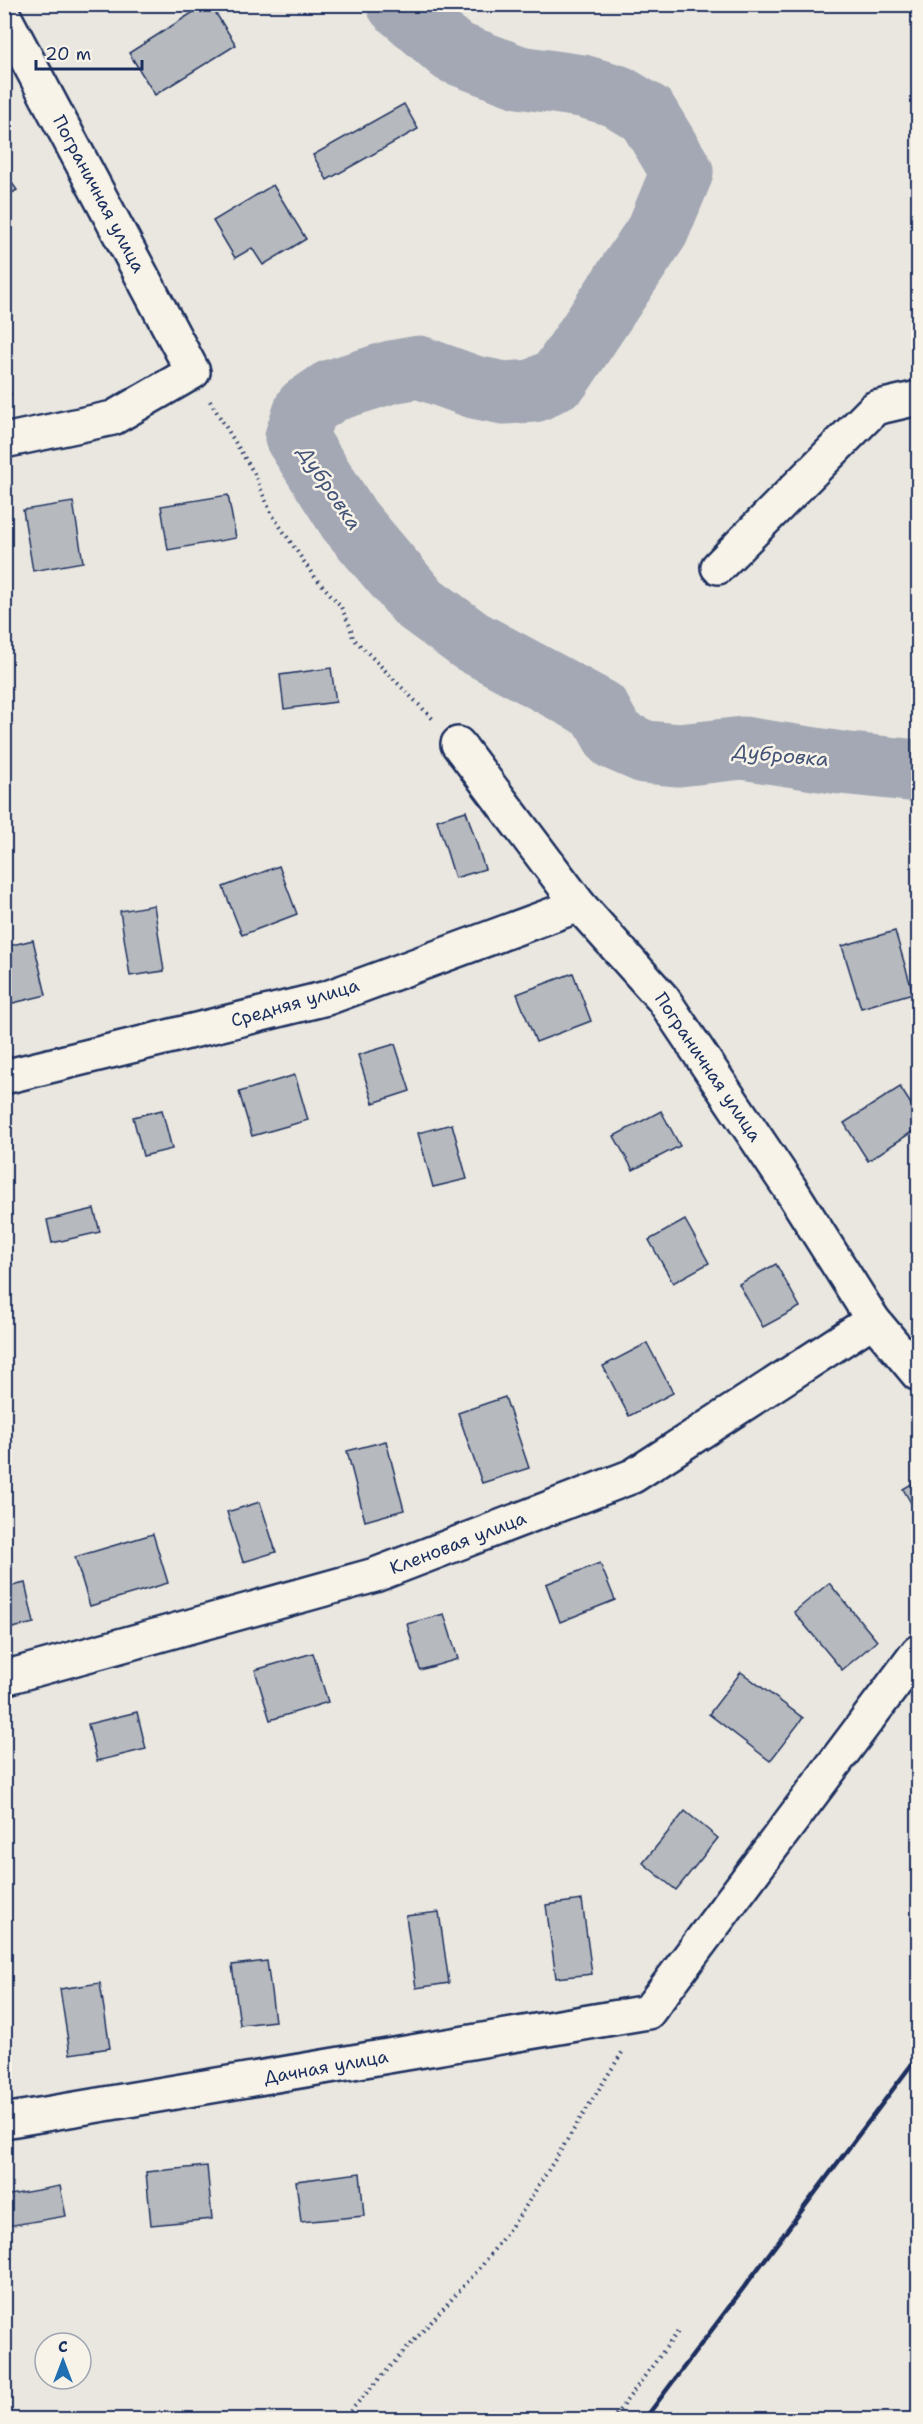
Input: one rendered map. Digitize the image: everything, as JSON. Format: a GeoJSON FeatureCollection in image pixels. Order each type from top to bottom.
{"type":"FeatureCollection","features":[{"type":"Feature","properties":{"kind":"street","name":"Пограничная улица"},"geometry":{"type":"LineString","coordinates":[[4,16],[193,372]]}},
{"type":"Feature","properties":{"kind":"street"},"geometry":{"type":"LineString","coordinates":[[4,441],[112,418],[193,372]]}},
{"type":"Feature","properties":{"kind":"street"},"geometry":{"type":"LineString","coordinates":[[718,567],[875,408],[918,398]]}},
{"type":"Feature","properties":{"kind":"street","name":"Пограничная улица"},"geometry":{"type":"LineString","coordinates":[[458,744],[579,905],[663,999],[791,1190],[873,1320],[918,1374]]}},
{"type":"Feature","properties":{"kind":"street","name":"Средняя улица"},"geometry":{"type":"LineString","coordinates":[[4,1077],[327,998],[579,905]]}},
{"type":"Feature","properties":{"kind":"street","name":"Кленовая улица"},"geometry":{"type":"LineString","coordinates":[[4,1678],[375,1575],[633,1476],[873,1320]]}},
{"type":"Feature","properties":{"kind":"street"},"geometry":{"type":"LineString","coordinates":[[648,2013],[918,1652]]}},
{"type":"Feature","properties":{"kind":"street","name":"Дачная улица"},"geometry":{"type":"LineString","coordinates":[[4,2121],[648,2013]]}},
{"type":"Feature","properties":{"kind":"path"},"geometry":{"type":"LineString","coordinates":[[193,372],[254,473],[271,513],[312,575],[340,605],[350,626],[352,638],[458,744]]}},
{"type":"Feature","properties":{"kind":"path"},"geometry":{"type":"LineString","coordinates":[[342,2420],[481,2267],[522,2212],[648,2013]]}},
{"type":"Feature","properties":{"kind":"path"},"geometry":{"type":"LineString","coordinates":[[612,2420],[680,2329]]}},
{"type":"Feature","properties":{"kind":"building"},"geometry":{"type":"Polygon","coordinates":[[[206,4],[210,4],[236,45],[155,95],[129,53],[206,4]]]}},
{"type":"Feature","properties":{"kind":"building"},"geometry":{"type":"Polygon","coordinates":[[[404,104],[418,129],[327,180],[313,155],[404,104]]]}},
{"type":"Feature","properties":{"kind":"building"},"geometry":{"type":"Polygon","coordinates":[[[4,172],[17,190],[4,198],[4,172]]]}},
{"type":"Feature","properties":{"kind":"building"},"geometry":{"type":"Polygon","coordinates":[[[273,185],[306,239],[263,265],[252,248],[235,258],[213,221],[273,185]]]}},
{"type":"Feature","properties":{"kind":"building"},"geometry":{"type":"Polygon","coordinates":[[[4,365],[11,395],[4,396],[4,365]]]}},
{"type":"Feature","properties":{"kind":"building"},"geometry":{"type":"Polygon","coordinates":[[[228,495],[236,538],[168,550],[161,506],[228,495]]]}},
{"type":"Feature","properties":{"kind":"building"},"geometry":{"type":"Polygon","coordinates":[[[73,502],[83,562],[33,571],[23,510],[73,502]]]}},
{"type":"Feature","properties":{"kind":"building"},"geometry":{"type":"Polygon","coordinates":[[[331,668],[336,702],[284,709],[280,675],[331,668]]]}},
{"type":"Feature","properties":{"kind":"building"},"geometry":{"type":"Polygon","coordinates":[[[466,811],[485,869],[455,878],[437,820],[466,811]]]}},
{"type":"Feature","properties":{"kind":"building"},"geometry":{"type":"Polygon","coordinates":[[[279,866],[297,914],[242,935],[223,887],[279,866]]]}},
{"type":"Feature","properties":{"kind":"building"},"geometry":{"type":"Polygon","coordinates":[[[154,905],[164,971],[130,976],[120,911],[154,905]]]}},
{"type":"Feature","properties":{"kind":"building"},"geometry":{"type":"Polygon","coordinates":[[[895,931],[913,993],[861,1008],[842,946],[895,931]]]}},
{"type":"Feature","properties":{"kind":"building"},"geometry":{"type":"Polygon","coordinates":[[[33,940],[46,995],[9,1004],[4,986],[4,947],[33,940]]]}},
{"type":"Feature","properties":{"kind":"building"},"geometry":{"type":"Polygon","coordinates":[[[573,973],[591,1021],[536,1042],[517,994],[573,973]]]}},
{"type":"Feature","properties":{"kind":"building"},"geometry":{"type":"Polygon","coordinates":[[[395,1044],[410,1091],[373,1103],[358,1055],[395,1044]]]}},
{"type":"Feature","properties":{"kind":"building"},"geometry":{"type":"Polygon","coordinates":[[[295,1075],[308,1120],[252,1136],[239,1092],[295,1075]]]}},
{"type":"Feature","properties":{"kind":"building"},"geometry":{"type":"Polygon","coordinates":[[[900,1087],[918,1115],[918,1128],[868,1161],[844,1123],[900,1087]]]}},
{"type":"Feature","properties":{"kind":"building"},"geometry":{"type":"Polygon","coordinates":[[[162,1110],[172,1149],[143,1156],[133,1117],[162,1110]]]}},
{"type":"Feature","properties":{"kind":"building"},"geometry":{"type":"Polygon","coordinates":[[[661,1111],[680,1146],[633,1170],[614,1136],[661,1111]]]}},
{"type":"Feature","properties":{"kind":"building"},"geometry":{"type":"Polygon","coordinates":[[[452,1124],[467,1179],[433,1187],[418,1133],[452,1124]]]}},
{"type":"Feature","properties":{"kind":"building"},"geometry":{"type":"Polygon","coordinates":[[[94,1209],[100,1232],[52,1243],[47,1220],[94,1209]]]}},
{"type":"Feature","properties":{"kind":"building"},"geometry":{"type":"Polygon","coordinates":[[[685,1220],[709,1263],[673,1283],[649,1240],[685,1220]]]}},
{"type":"Feature","properties":{"kind":"building"},"geometry":{"type":"Polygon","coordinates":[[[776,1264],[800,1307],[763,1327],[739,1284],[776,1264]]]}},
{"type":"Feature","properties":{"kind":"building"},"geometry":{"type":"Polygon","coordinates":[[[647,1343],[673,1393],[629,1416],[603,1366],[647,1343]]]}},
{"type":"Feature","properties":{"kind":"building"},"geometry":{"type":"Polygon","coordinates":[[[505,1397],[529,1468],[482,1483],[458,1413],[505,1397]]]}},
{"type":"Feature","properties":{"kind":"building"},"geometry":{"type":"Polygon","coordinates":[[[386,1441],[404,1510],[365,1521],[347,1451],[386,1441]]]}},
{"type":"Feature","properties":{"kind":"building"},"geometry":{"type":"Polygon","coordinates":[[[918,1480],[918,1515],[903,1489],[918,1480]]]}},
{"type":"Feature","properties":{"kind":"building"},"geometry":{"type":"Polygon","coordinates":[[[260,1502],[276,1552],[243,1562],[227,1512],[260,1502]]]}},
{"type":"Feature","properties":{"kind":"building"},"geometry":{"type":"Polygon","coordinates":[[[153,1534],[168,1583],[90,1606],[75,1557],[153,1534]]]}},
{"type":"Feature","properties":{"kind":"building"},"geometry":{"type":"Polygon","coordinates":[[[600,1563],[615,1600],[560,1622],[546,1584],[600,1563]]]}},
{"type":"Feature","properties":{"kind":"building"},"geometry":{"type":"Polygon","coordinates":[[[25,1583],[34,1623],[4,1630],[4,1588],[25,1583]]]}},
{"type":"Feature","properties":{"kind":"building"},"geometry":{"type":"Polygon","coordinates":[[[829,1583],[877,1641],[842,1670],[794,1612],[829,1583]]]}},
{"type":"Feature","properties":{"kind":"building"},"geometry":{"type":"Polygon","coordinates":[[[444,1614],[458,1659],[420,1670],[407,1624],[444,1614]]]}},
{"type":"Feature","properties":{"kind":"building"},"geometry":{"type":"Polygon","coordinates":[[[313,1653],[328,1702],[270,1720],[255,1670],[313,1653]]]}},
{"type":"Feature","properties":{"kind":"building"},"geometry":{"type":"Polygon","coordinates":[[[741,1672],[803,1718],[770,1761],[709,1714],[741,1672]]]}},
{"type":"Feature","properties":{"kind":"building"},"geometry":{"type":"Polygon","coordinates":[[[137,1712],[146,1749],[97,1761],[88,1724],[137,1712]]]}},
{"type":"Feature","properties":{"kind":"building"},"geometry":{"type":"Polygon","coordinates":[[[685,1811],[718,1838],[676,1890],[643,1863],[685,1811]]]}},
{"type":"Feature","properties":{"kind":"building"},"geometry":{"type":"Polygon","coordinates":[[[582,1900],[592,1974],[556,1978],[546,1905],[582,1900]]]}},
{"type":"Feature","properties":{"kind":"building"},"geometry":{"type":"Polygon","coordinates":[[[439,1912],[449,1983],[416,1988],[406,1916],[439,1912]]]}},
{"type":"Feature","properties":{"kind":"building"},"geometry":{"type":"Polygon","coordinates":[[[267,1961],[275,2021],[240,2025],[232,1965],[267,1961]]]}},
{"type":"Feature","properties":{"kind":"building"},"geometry":{"type":"Polygon","coordinates":[[[100,1983],[110,2048],[70,2054],[60,1989],[100,1983]]]}},
{"type":"Feature","properties":{"kind":"building"},"geometry":{"type":"Polygon","coordinates":[[[207,2166],[212,2219],[151,2225],[146,2172],[207,2166]]]}},
{"type":"Feature","properties":{"kind":"building"},"geometry":{"type":"Polygon","coordinates":[[[360,2173],[364,2216],[301,2222],[296,2181],[360,2173]]]}},
{"type":"Feature","properties":{"kind":"building"},"geometry":{"type":"Polygon","coordinates":[[[60,2186],[66,2216],[8,2226],[4,2196],[60,2186]]]}},
{"type":"Feature","properties":{"kind":"waterway","name":"Дубровка"},"geometry":{"type":"LineString","coordinates":[[398,4],[453,52],[519,77],[582,86],[617,96],[647,114],[682,172],[658,230],[560,377],[534,391],[504,393],[474,387],[419,367],[391,372],[331,391],[306,408],[296,437],[349,520],[418,602],[471,641],[599,710],[615,739],[645,752],[679,755],[743,748],[841,763],[918,771]]}},
{"type":"Feature","properties":{"kind":"railway"},"geometry":{"type":"LineString","coordinates":[[644,2420],[918,2056]]}}]}
